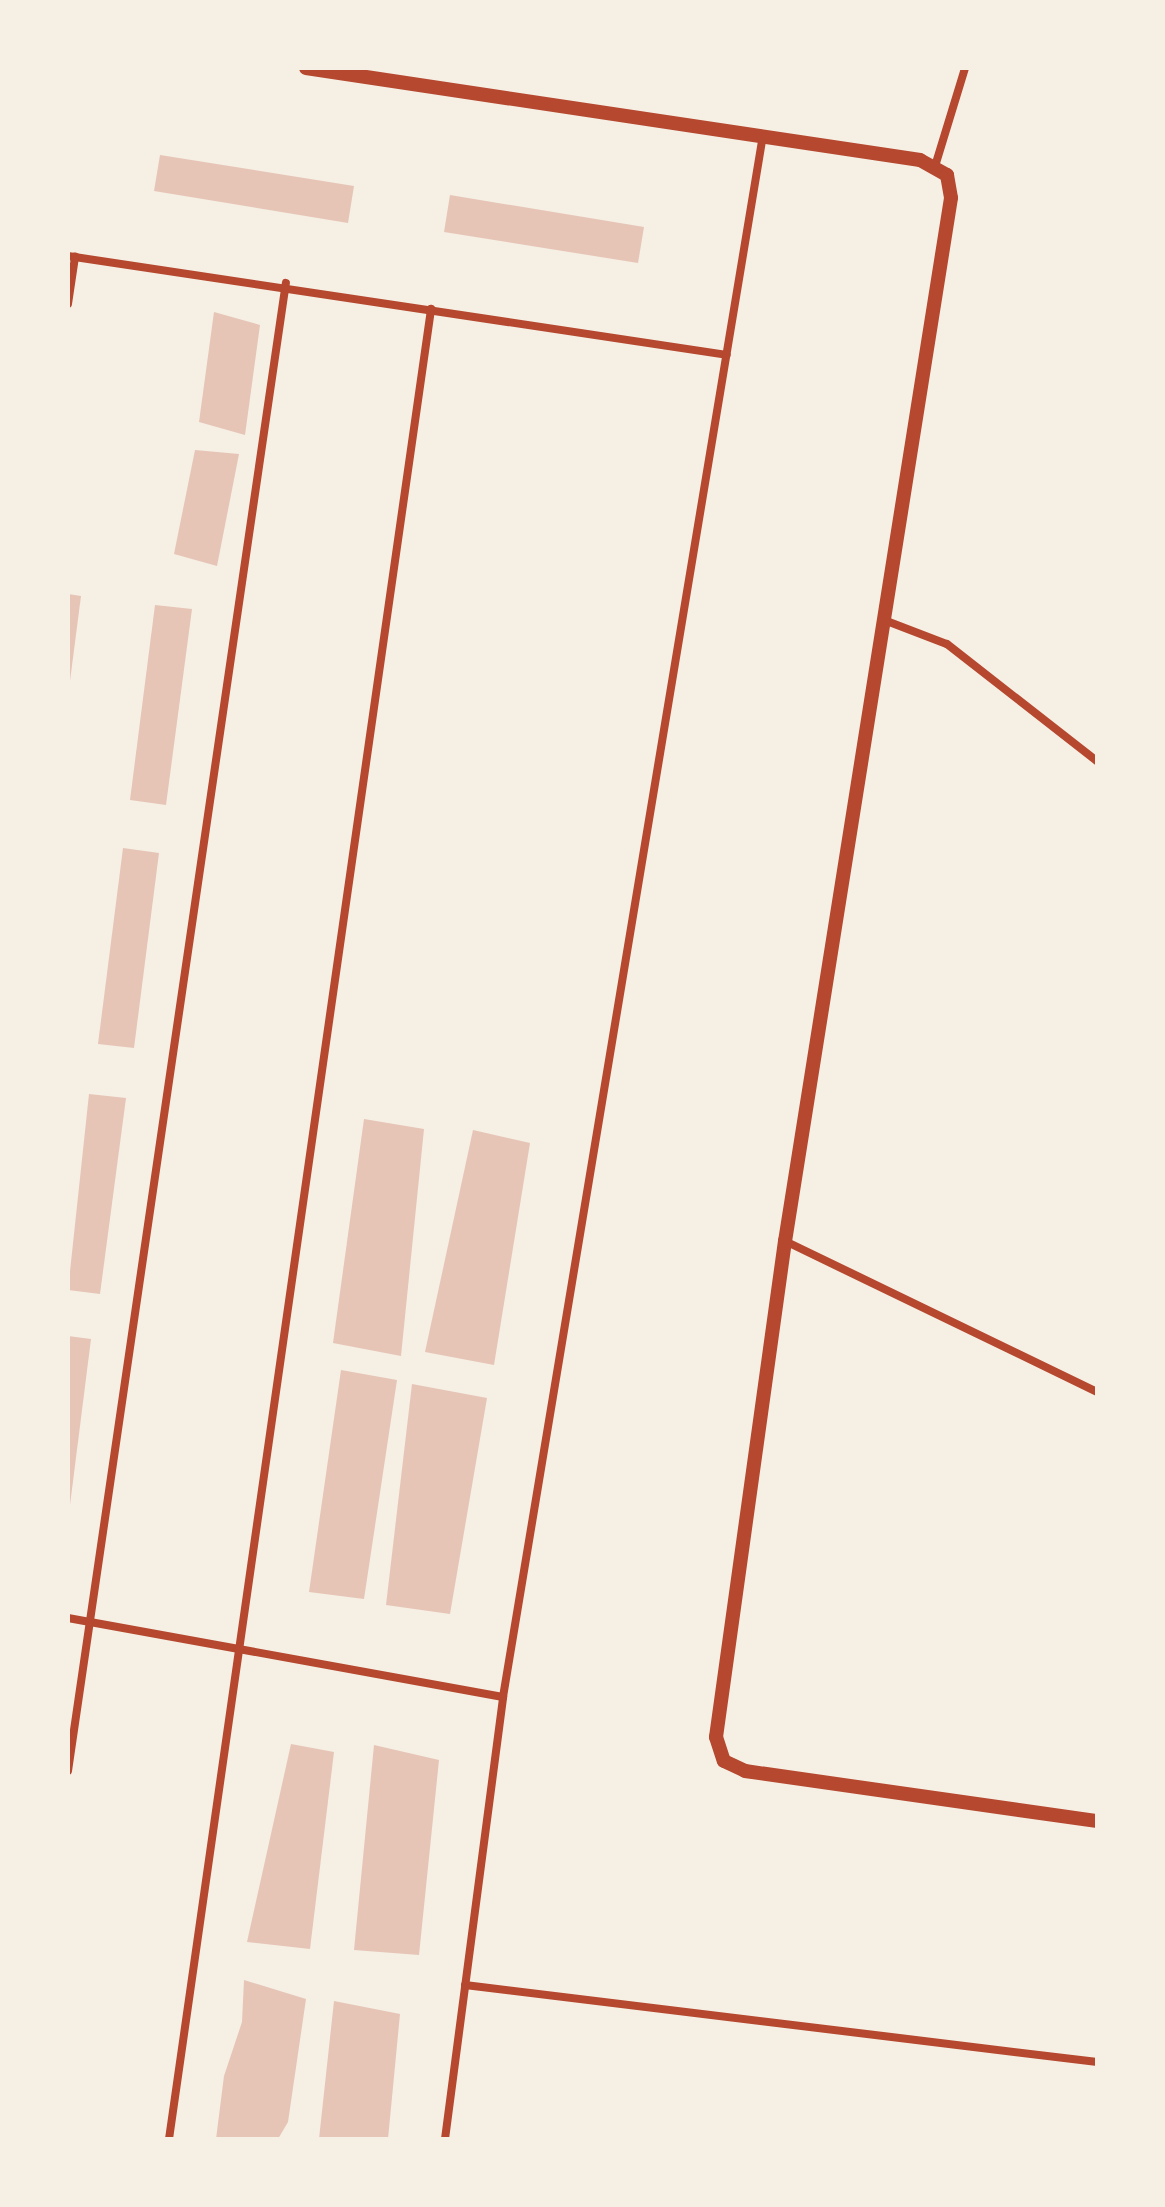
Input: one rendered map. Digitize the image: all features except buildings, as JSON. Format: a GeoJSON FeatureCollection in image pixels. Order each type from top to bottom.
{"type":"FeatureCollection","features":[{"type":"Feature","properties":{"kind":"street"},"geometry":{"type":"LineString","coordinates":[[306,68],[762,141],[936,163]]}},
{"type":"Feature","properties":{"kind":"street"},"geometry":{"type":"LineString","coordinates":[[965,68],[936,163],[951,198],[785,1241],[716,1737],[724,1761],[745,1771],[1097,1821]]}},
{"type":"Feature","properties":{"kind":"street"},"geometry":{"type":"LineString","coordinates":[[445,2139],[503,1697],[762,141]]}},
{"type":"Feature","properties":{"kind":"street"},"geometry":{"type":"LineString","coordinates":[[68,304],[71,256],[286,283],[727,355]]}},
{"type":"Feature","properties":{"kind":"street"},"geometry":{"type":"LineString","coordinates":[[68,1771],[286,283]]}},
{"type":"Feature","properties":{"kind":"street"},"geometry":{"type":"LineString","coordinates":[[169,2139],[431,309]]}},
{"type":"Feature","properties":{"kind":"street"},"geometry":{"type":"LineString","coordinates":[[884,620],[954,648],[1097,761]]}},
{"type":"Feature","properties":{"kind":"street"},"geometry":{"type":"LineString","coordinates":[[785,1241],[1097,1392]]}},
{"type":"Feature","properties":{"kind":"street"},"geometry":{"type":"LineString","coordinates":[[68,1618],[503,1697]]}},
{"type":"Feature","properties":{"kind":"street"},"geometry":{"type":"LineString","coordinates":[[465,1985],[1097,2062]]}}]}
